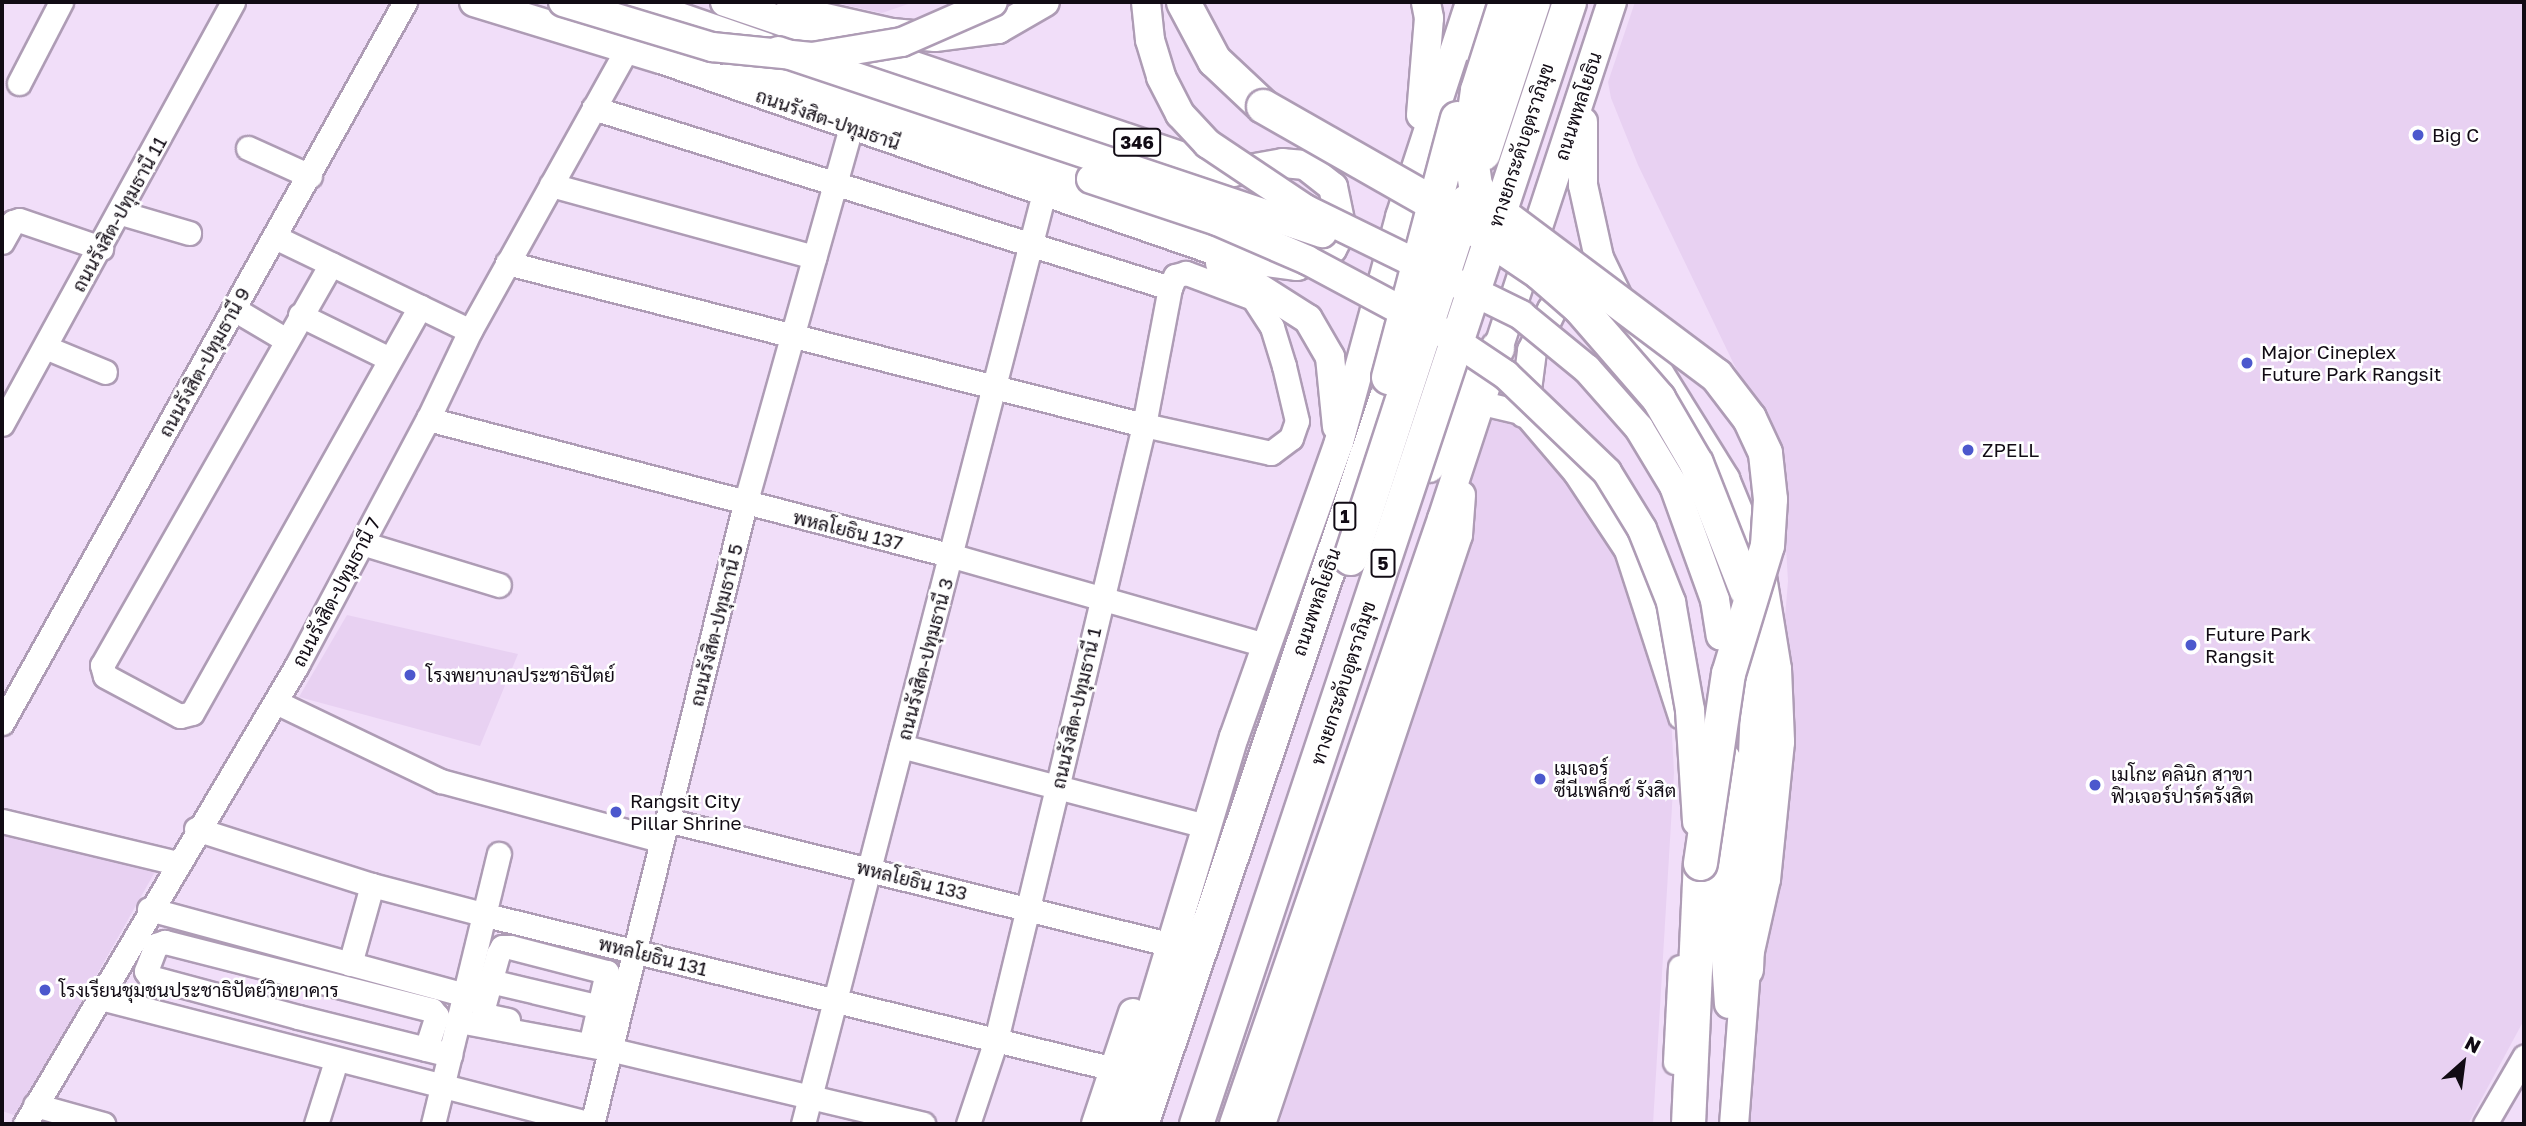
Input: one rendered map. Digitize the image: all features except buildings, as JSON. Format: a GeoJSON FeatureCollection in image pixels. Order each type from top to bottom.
{"type":"FeatureCollection","features":[{"type":"Feature","properties":{"kind":"highway"},"geometry":{"type":"LineString","coordinates":[[1183,2],[1214,60],[1264,106],[1496,241],[1539,272],[1616,346],[1658,398],[1696,463],[1746,590],[1759,661],[1746,969]]}},
{"type":"Feature","properties":{"kind":"highway"},"geometry":{"type":"LineString","coordinates":[[1350,558],[1371,438],[1461,103],[1476,2]]}},
{"type":"Feature","properties":{"kind":"highway"},"geometry":{"type":"LineString","coordinates":[[1505,2],[1477,90],[1469,145],[1479,193],[1528,237],[1716,375],[1749,418],[1765,453],[1770,499],[1767,545],[1728,673],[1700,863],[1688,1124]]}},
{"type":"Feature","properties":{"kind":"highway","name":"ถนนพหลโยธิน"},"geometry":{"type":"LineString","coordinates":[[1141,1124],[1159,1029],[1520,2]]}},
{"type":"Feature","properties":{"kind":"highway","name":"ทางยกระดับอุตราภิมุข"},"geometry":{"type":"LineString","coordinates":[[1163,1124],[1533,2]]}},
{"type":"Feature","properties":{"kind":"highway","name":"ทางยกระดับอุตราภิมุข"},"geometry":{"type":"LineString","coordinates":[[1196,1124],[1569,2]]}},
{"type":"Feature","properties":{"kind":"highway","name":"ถนนพหลโยธิน"},"geometry":{"type":"LineString","coordinates":[[1206,1124],[1242,1059],[1428,465],[1579,2]]}},
{"type":"Feature","properties":{"kind":"highway"},"geometry":{"type":"LineString","coordinates":[[1428,465],[1497,348]]}},
{"type":"Feature","properties":{"kind":"main road","name":"ถนนรังสิต-ปทุมธานี"},"geometry":{"type":"LineString","coordinates":[[474,2],[661,59],[1180,242]]}},
{"type":"Feature","properties":{"kind":"main road"},"geometry":{"type":"LineString","coordinates":[[563,2],[712,47],[812,57],[902,41],[993,2]]}},
{"type":"Feature","properties":{"kind":"main road"},"geometry":{"type":"LineString","coordinates":[[636,2],[1453,280]]}},
{"type":"Feature","properties":{"kind":"main road","name":"346"},"geometry":{"type":"LineString","coordinates":[[725,2],[1210,166],[1233,172],[1283,163],[1305,165],[1333,187],[1342,230],[1332,249],[1297,266],[1272,266],[1180,242]]}},
{"type":"Feature","properties":{"kind":"main road"},"geometry":{"type":"LineString","coordinates":[[750,2],[892,33],[934,37],[998,29],[1045,2]]}},
{"type":"Feature","properties":{"kind":"main road"},"geometry":{"type":"LineString","coordinates":[[1146,2],[1150,40],[1161,77],[1180,114],[1208,144],[1305,209],[1521,315],[1587,369],[1639,428],[1674,486],[1715,600],[1721,636],[1727,782],[1724,931],[1734,1112]]}},
{"type":"Feature","properties":{"kind":"main road"},"geometry":{"type":"LineString","coordinates":[[1418,156],[1429,18],[1426,2]]}},
{"type":"Feature","properties":{"kind":"main road","name":"ถนนพหลโยธิน"},"geometry":{"type":"LineString","coordinates":[[1117,1124],[1159,1029],[1226,762],[1339,442],[1418,156],[1470,2]]}},
{"type":"Feature","properties":{"kind":"main road","name":"ถนนพหลโยธิน"},"geometry":{"type":"LineString","coordinates":[[1234,1124],[1242,1059],[1294,949],[1465,447],[1612,2]]}},
{"type":"Feature","properties":{"kind":"main road"},"geometry":{"type":"LineString","coordinates":[[661,59],[847,97],[1217,221],[1307,260],[1442,332],[1506,375],[1607,472],[1642,529],[1671,602],[1690,710],[1700,863]]}},
{"type":"Feature","properties":{"kind":"main road"},"geometry":{"type":"LineString","coordinates":[[1590,71],[1581,139],[1583,185],[1589,223],[1609,285],[1725,479],[1760,564],[1777,669],[1780,742],[1766,879],[1746,969],[1734,1112]]}},
{"type":"Feature","properties":{"kind":"main road"},"geometry":{"type":"LineString","coordinates":[[1180,242],[1209,229],[1225,205],[1223,187],[1210,166]]}},
{"type":"Feature","properties":{"kind":"main road"},"geometry":{"type":"LineString","coordinates":[[1180,242],[1268,290],[1308,319],[1330,357],[1339,442]]}},
{"type":"Feature","properties":{"kind":"main road"},"geometry":{"type":"LineString","coordinates":[[1524,413],[1532,351],[1552,310],[1578,286],[1609,285]]}},
{"type":"Feature","properties":{"kind":"main road"},"geometry":{"type":"LineString","coordinates":[[1261,1124],[1458,535],[1465,447]]}},
{"type":"Feature","properties":{"kind":"main road"},"geometry":{"type":"LineString","coordinates":[[1097,1124],[1194,823],[1226,762]]}},
{"type":"Feature","properties":{"kind":"main road"},"geometry":{"type":"LineString","coordinates":[[1294,949],[1380,764]]}},
{"type":"Feature","properties":{"kind":"street"},"geometry":{"type":"LineString","coordinates":[[19,83],[61,2]]}},
{"type":"Feature","properties":{"kind":"street","name":"ถนนรังสิต-ปทุมธานี 11"},"geometry":{"type":"LineString","coordinates":[[2,424],[121,213],[233,2]]}},
{"type":"Feature","properties":{"kind":"street","name":"ถนนรังสิต-ปทุมธานี 9"},"geometry":{"type":"LineString","coordinates":[[2,723],[405,2]]}},
{"type":"Feature","properties":{"kind":"street","name":"ถนนรังสิต-ปทุมธานี 7"},"geometry":{"type":"LineString","coordinates":[[30,1114],[196,829],[276,702],[428,419],[470,331],[627,49]]}},
{"type":"Feature","properties":{"kind":"street"},"geometry":{"type":"LineString","coordinates":[[507,263],[791,332],[1144,425],[1270,453],[1292,438],[1297,421],[1272,327],[1253,298],[1186,273],[1175,276],[1170,288],[1031,242],[593,108]]}},
{"type":"Feature","properties":{"kind":"street","name":"ถนนรังสิต-ปทุมธานี 5"},"geometry":{"type":"LineString","coordinates":[[592,1124],[604,1042],[632,951],[664,830],[791,332],[851,128]]}},
{"type":"Feature","properties":{"kind":"street"},"geometry":{"type":"LineString","coordinates":[[248,149],[310,176]]}},
{"type":"Feature","properties":{"kind":"street"},"geometry":{"type":"LineString","coordinates":[[551,185],[814,257]]}},
{"type":"Feature","properties":{"kind":"street","name":"ถนนรังสิต-ปทุมธานี 3"},"geometry":{"type":"LineString","coordinates":[[803,1124],[953,556],[993,387],[1044,192]]}},
{"type":"Feature","properties":{"kind":"street"},"geometry":{"type":"LineString","coordinates":[[121,213],[189,233]]}},
{"type":"Feature","properties":{"kind":"street"},"geometry":{"type":"LineString","coordinates":[[2,242],[19,220],[101,248]]}},
{"type":"Feature","properties":{"kind":"street"},"geometry":{"type":"LineString","coordinates":[[275,237],[470,331]]}},
{"type":"Feature","properties":{"kind":"street"},"geometry":{"type":"LineString","coordinates":[[331,264],[102,665],[105,676],[180,716],[192,713],[420,307]]}},
{"type":"Feature","properties":{"kind":"street","name":"ถนนรังสิต-ปทุมธานี 1"},"geometry":{"type":"LineString","coordinates":[[968,1124],[996,1040],[1028,909],[1144,425],[1170,288]]}},
{"type":"Feature","properties":{"kind":"street"},"geometry":{"type":"LineString","coordinates":[[234,309],[286,340]]}},
{"type":"Feature","properties":{"kind":"street"},"geometry":{"type":"LineString","coordinates":[[300,315],[390,359]]}},
{"type":"Feature","properties":{"kind":"street"},"geometry":{"type":"LineString","coordinates":[[45,347],[105,372]]}},
{"type":"Feature","properties":{"kind":"street"},"geometry":{"type":"LineString","coordinates":[[1478,402],[1524,413],[1575,474],[1626,550],[1686,739],[1688,830],[1676,1008],[1674,1124]]}},
{"type":"Feature","properties":{"kind":"street","name":"พหลโยธิน 137"},"geometry":{"type":"LineString","coordinates":[[428,419],[745,504],[953,556],[1266,645]]}},
{"type":"Feature","properties":{"kind":"street"},"geometry":{"type":"LineString","coordinates":[[362,543],[499,585]]}},
{"type":"Feature","properties":{"kind":"street","name":"พหลโยธิน 133"},"geometry":{"type":"LineString","coordinates":[[276,702],[441,780],[664,830],[869,869],[1156,941]]}},
{"type":"Feature","properties":{"kind":"street"},"geometry":{"type":"LineString","coordinates":[[901,746],[1194,823]]}},
{"type":"Feature","properties":{"kind":"street"},"geometry":{"type":"LineString","coordinates":[[2,821],[177,863]]}},
{"type":"Feature","properties":{"kind":"street","name":"พหลโยธิน 131"},"geometry":{"type":"LineString","coordinates":[[196,829],[372,885],[486,915],[1114,1069]]}},
{"type":"Feature","properties":{"kind":"street"},"geometry":{"type":"LineString","coordinates":[[433,1124],[499,854]]}},
{"type":"Feature","properties":{"kind":"street"},"geometry":{"type":"LineString","coordinates":[[350,964],[372,885]]}},
{"type":"Feature","properties":{"kind":"street"},"geometry":{"type":"LineString","coordinates":[[149,909],[466,995]]}},
{"type":"Feature","properties":{"kind":"street"},"geometry":{"type":"LineString","coordinates":[[426,1049],[437,1016],[432,1010],[159,941],[146,971],[149,977],[298,1017],[426,1049],[450,1055]]}},
{"type":"Feature","properties":{"kind":"street"},"geometry":{"type":"LineString","coordinates":[[604,1042],[600,1007],[607,972],[510,947],[498,954],[483,1008],[489,1016],[604,1042],[923,1124]]}},
{"type":"Feature","properties":{"kind":"street"},"geometry":{"type":"LineString","coordinates":[[298,1017],[307,979]]}},
{"type":"Feature","properties":{"kind":"street"},"geometry":{"type":"LineString","coordinates":[[490,981],[600,1007]]}},
{"type":"Feature","properties":{"kind":"street"},"geometry":{"type":"LineString","coordinates":[[97,996],[335,1061],[592,1124]]}},
{"type":"Feature","properties":{"kind":"street"},"geometry":{"type":"LineString","coordinates":[[459,1021],[604,1042]]}},
{"type":"Feature","properties":{"kind":"street"},"geometry":{"type":"LineString","coordinates":[[2485,1124],[2524,1057]]}},
{"type":"Feature","properties":{"kind":"street"},"geometry":{"type":"LineString","coordinates":[[316,1124],[335,1061]]}},
{"type":"Feature","properties":{"kind":"street"},"geometry":{"type":"LineString","coordinates":[[30,1114],[103,1124]]}},
{"type":"Feature","properties":{"kind":"shaded area"},"geometry":{"type":"Polygon","coordinates":[[[831,2],[914,2],[882,13],[831,2]]]}},
{"type":"Feature","properties":{"kind":"shaded area"},"geometry":{"type":"Polygon","coordinates":[[[1635,2],[2524,2],[2524,1020],[2468,1124],[1743,1124],[1788,581],[1781,462],[1638,165],[1611,98],[1608,82],[1635,2]]]}},
{"type":"Feature","properties":{"kind":"shaded area"},"geometry":{"type":"Polygon","coordinates":[[[1487,417],[1531,429],[1624,556],[1670,696],[1674,773],[1653,1124],[1279,1124],[1487,417]]]}},
{"type":"Feature","properties":{"kind":"shaded area","name":"โรงพยาบาลประชาธิปัตย์"},"geometry":{"type":"Polygon","coordinates":[[[347,615],[518,654],[480,746],[299,697],[347,615]]]}},
{"type":"Feature","properties":{"kind":"shaded area","name":"โรงเรียนชุมชนประชาธิปัตย์วิทยาคาร"},"geometry":{"type":"Polygon","coordinates":[[[2,827],[156,870],[17,1116],[2,1111],[2,827]]]}},
{"type":"Feature","properties":{"kind":"place","name":"Big C"},"geometry":{"type":"Point","coordinates":[2418,135]}},
{"type":"Feature","properties":{"kind":"place","name":"Major Cineplex Future Park Rangsit"},"geometry":{"type":"Point","coordinates":[2247,363]}},
{"type":"Feature","properties":{"kind":"place","name":"ZPELL"},"geometry":{"type":"Point","coordinates":[1968,450]}},
{"type":"Feature","properties":{"kind":"place","name":"Future Park Rangsit"},"geometry":{"type":"Point","coordinates":[2191,645]}},
{"type":"Feature","properties":{"kind":"place","name":"โรงพยาบาลประชาธิปัตย์"},"geometry":{"type":"Point","coordinates":[410,675]}},
{"type":"Feature","properties":{"kind":"place","name":"เมเจอร์ ซีนีเพล็กซ์ รังสิต"},"geometry":{"type":"Point","coordinates":[1540,779]}},
{"type":"Feature","properties":{"kind":"place","name":"เมโกะ คลินิก สาขา ฟิวเจอร์ปาร์ครังสิต"},"geometry":{"type":"Point","coordinates":[2095,785]}},
{"type":"Feature","properties":{"kind":"place","name":"Rangsit City Pillar Shrine"},"geometry":{"type":"Point","coordinates":[616,812]}},
{"type":"Feature","properties":{"kind":"place","name":"โรงเรียนชุมชนประชาธิปัตย์วิทยาคาร"},"geometry":{"type":"Point","coordinates":[45,990]}}]}
